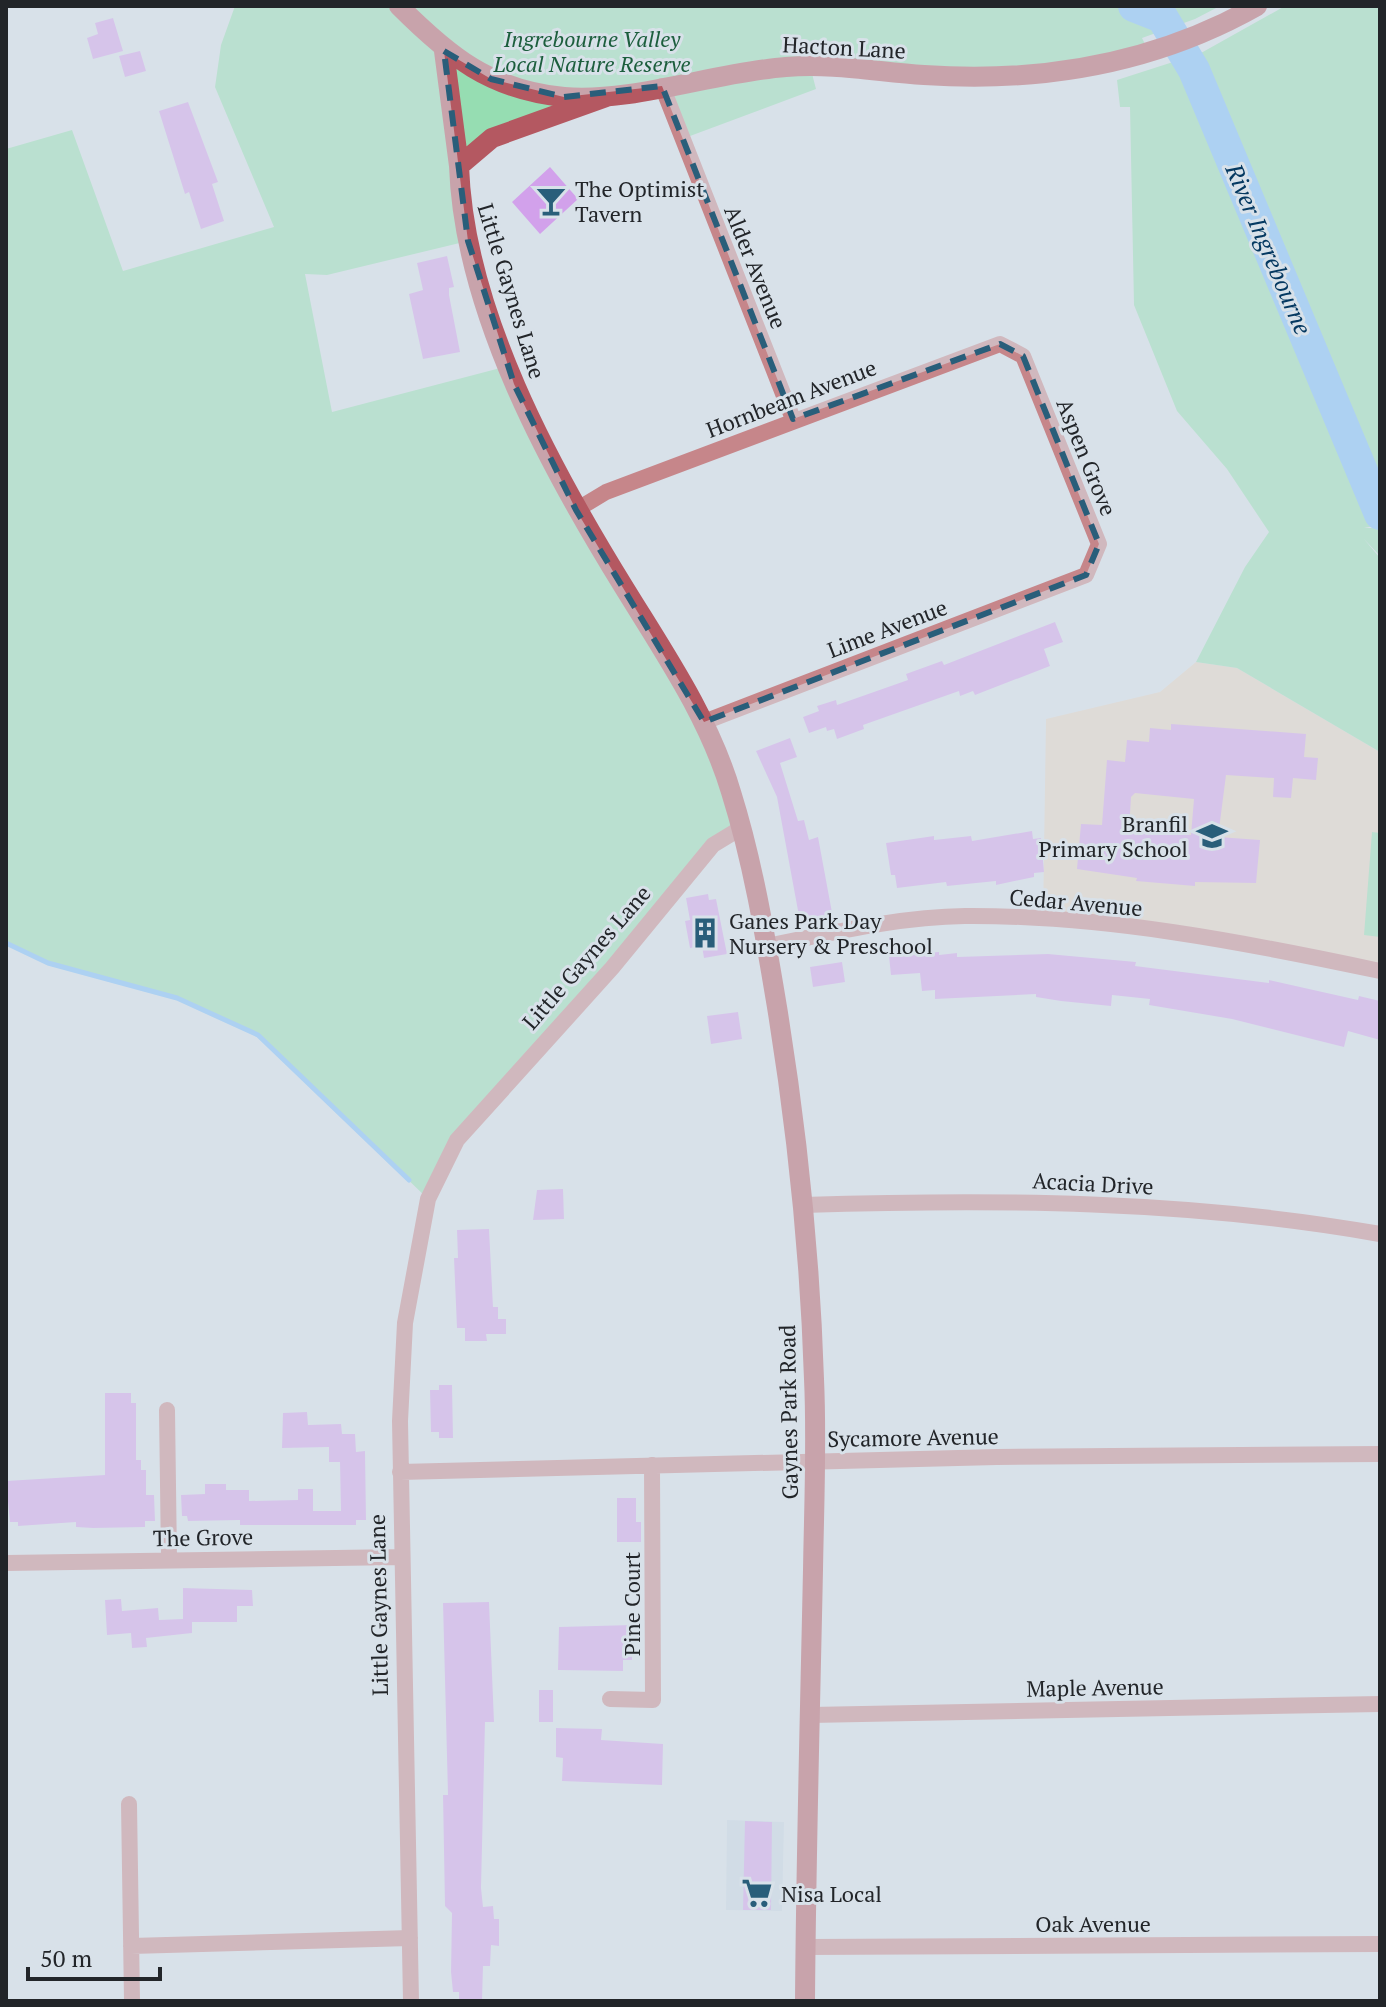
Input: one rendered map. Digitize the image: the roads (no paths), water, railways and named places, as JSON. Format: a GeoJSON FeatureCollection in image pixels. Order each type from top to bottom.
{"type":"FeatureCollection","features":[{"type":"Feature","properties":{"kind":"street","name":"Hacton Lane"},"geometry":{"type":"LineString","coordinates":[[399,6],[444,51],[491,79],[564,97],[606,97],[749,70],[810,65],[926,76],[1015,76],[1101,67],[1150,54],[1223,25],[1257,6]]}},
{"type":"Feature","properties":{"kind":"street","name":"Little Gaynes Lane"},"geometry":{"type":"LineString","coordinates":[[411,2001],[400,1472],[405,1323],[428,1199],[457,1140],[612,968],[713,845],[741,828],[719,756],[704,722],[576,510],[514,384],[468,241],[460,203],[459,166],[444,51]]}},
{"type":"Feature","properties":{"kind":"street","name":"Alder Avenue"},"geometry":{"type":"LineString","coordinates":[[662,86],[793,419]]}},
{"type":"Feature","properties":{"kind":"street"},"geometry":{"type":"LineString","coordinates":[[459,166],[492,138],[606,97]]}},
{"type":"Feature","properties":{"kind":"street","name":"Hornbeam Avenue"},"geometry":{"type":"LineString","coordinates":[[576,510],[606,492],[793,419],[1000,344],[1023,356]]}},
{"type":"Feature","properties":{"kind":"street","name":"Aspen Grove"},"geometry":{"type":"LineString","coordinates":[[1023,356],[1099,544],[1086,575]]}},
{"type":"Feature","properties":{"kind":"street","name":"Lime Avenue"},"geometry":{"type":"LineString","coordinates":[[704,722],[1086,575]]}},
{"type":"Feature","properties":{"kind":"street","name":"Gaynes Park Road"},"geometry":{"type":"LineString","coordinates":[[741,828],[767,946],[790,1087],[803,1205],[815,1384],[805,2001]]}},
{"type":"Feature","properties":{"kind":"street","name":"Cedar Avenue"},"geometry":{"type":"LineString","coordinates":[[767,946],[884,922],[996,917],[1155,931],[1264,946],[1380,971]]}},
{"type":"Feature","properties":{"kind":"street","name":"Acacia Drive"},"geometry":{"type":"LineString","coordinates":[[803,1205],[936,1201],[1074,1203],[1227,1212],[1380,1234]]}},
{"type":"Feature","properties":{"kind":"street"},"geometry":{"type":"LineString","coordinates":[[167,1410],[169,1559]]}},
{"type":"Feature","properties":{"kind":"street","name":"Sycamore Avenue"},"geometry":{"type":"LineString","coordinates":[[400,1472],[1380,1454]]}},
{"type":"Feature","properties":{"kind":"street","name":"Pine Court"},"geometry":{"type":"LineString","coordinates":[[610,1699],[653,1700],[652,1465]]}},
{"type":"Feature","properties":{"kind":"street","name":"The Grove"},"geometry":{"type":"LineString","coordinates":[[6,1563],[400,1557]]}},
{"type":"Feature","properties":{"kind":"street","name":"Maple Avenue"},"geometry":{"type":"LineString","coordinates":[[810,1715],[1380,1704]]}},
{"type":"Feature","properties":{"kind":"street"},"geometry":{"type":"LineString","coordinates":[[129,1804],[132,2001]]}},
{"type":"Feature","properties":{"kind":"street"},"geometry":{"type":"LineString","coordinates":[[131,1946],[410,1938]]}},
{"type":"Feature","properties":{"kind":"street","name":"Oak Avenue"},"geometry":{"type":"LineString","coordinates":[[806,1947],[1380,1944]]}},
{"type":"Feature","properties":{"kind":"waterway","name":"River Ingrebourne"},"geometry":{"type":"LineString","coordinates":[[1134,6],[1162,17],[1194,70],[1380,514]]}},
{"type":"Feature","properties":{"kind":"waterway"},"geometry":{"type":"LineString","coordinates":[[6,943],[48,963],[177,998],[258,1035],[409,1180]]}},
{"type":"Feature","properties":{"kind":"place","name":"The Optimist Tavern"},"geometry":{"type":"Point","coordinates":[551,201]}},
{"type":"Feature","properties":{"kind":"place","name":"Branfil Primary School"},"geometry":{"type":"Point","coordinates":[1212,836]}},
{"type":"Feature","properties":{"kind":"place","name":"Ganes Park Day Nursery & Preschool"},"geometry":{"type":"Point","coordinates":[705,933]}},
{"type":"Feature","properties":{"kind":"place","name":"Nisa Local"},"geometry":{"type":"Point","coordinates":[757,1893]}},
{"type":"Feature","properties":{"kind":"park label","name":"Ingrebourne Valley Local Nature Reserve"},"geometry":{"type":"Point","coordinates":[592,50]}}]}
